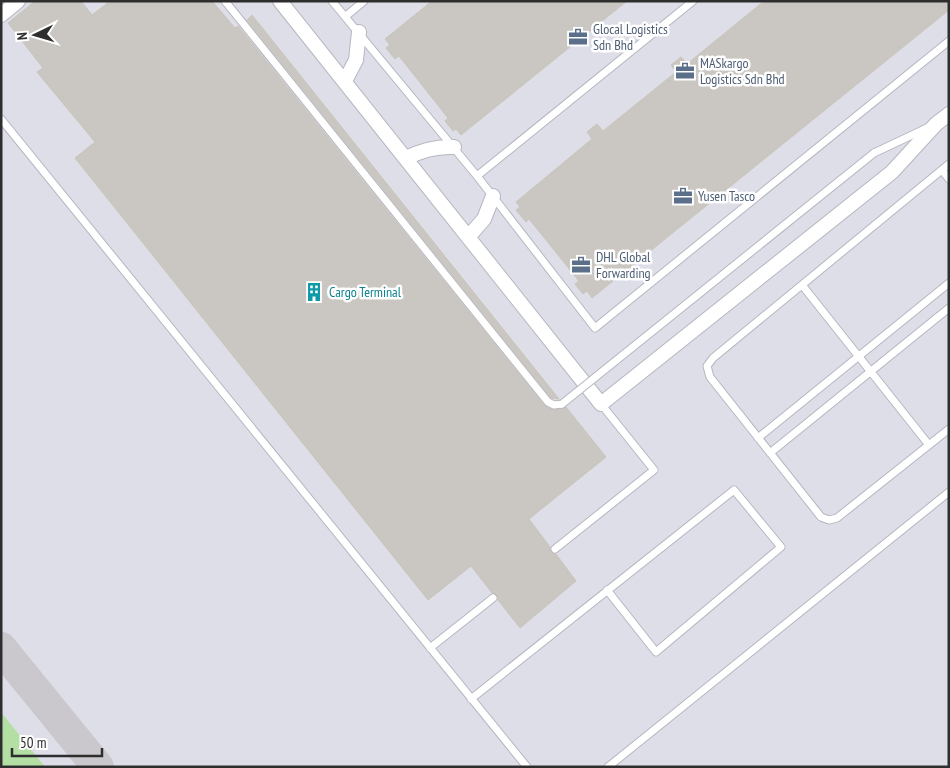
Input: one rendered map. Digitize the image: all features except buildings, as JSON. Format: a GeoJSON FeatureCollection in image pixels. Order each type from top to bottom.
{"type":"FeatureCollection","features":[{"type":"Feature","properties":{"kind":"street"},"geometry":{"type":"LineString","coordinates":[[1,15],[18,1]]}},
{"type":"Feature","properties":{"kind":"street"},"geometry":{"type":"LineString","coordinates":[[281,1],[601,404],[892,172],[936,124],[949,114]]}},
{"type":"Feature","properties":{"kind":"street"},"geometry":{"type":"LineString","coordinates":[[344,81],[356,60],[358,32]]}},
{"type":"Feature","properties":{"kind":"street"},"geometry":{"type":"LineString","coordinates":[[406,158],[427,149],[441,146],[454,147]]}},
{"type":"Feature","properties":{"kind":"street"},"geometry":{"type":"LineString","coordinates":[[469,236],[484,219],[493,196]]}},
{"type":"Feature","properties":{"kind":"lane"},"geometry":{"type":"LineString","coordinates":[[225,1],[548,402],[554,405],[562,404],[874,153],[936,124]]}},
{"type":"Feature","properties":{"kind":"lane"},"geometry":{"type":"LineString","coordinates":[[332,1],[454,147],[595,328],[949,41]]}},
{"type":"Feature","properties":{"kind":"lane"},"geometry":{"type":"LineString","coordinates":[[346,16],[364,1]]}},
{"type":"Feature","properties":{"kind":"lane"},"geometry":{"type":"LineString","coordinates":[[477,176],[693,1]]}},
{"type":"Feature","properties":{"kind":"lane"},"geometry":{"type":"LineString","coordinates":[[1,119],[527,767]]}},
{"type":"Feature","properties":{"kind":"lane"},"geometry":{"type":"LineString","coordinates":[[949,164],[713,358],[707,366],[710,377],[821,517],[828,520],[837,518],[949,429]]}},
{"type":"Feature","properties":{"kind":"lane"},"geometry":{"type":"LineString","coordinates":[[942,170],[949,179]]}},
{"type":"Feature","properties":{"kind":"lane"},"geometry":{"type":"LineString","coordinates":[[758,438],[949,283]]}},
{"type":"Feature","properties":{"kind":"lane"},"geometry":{"type":"LineString","coordinates":[[802,284],[929,445]]}},
{"type":"Feature","properties":{"kind":"lane"},"geometry":{"type":"LineString","coordinates":[[770,453],[949,308]]}},
{"type":"Feature","properties":{"kind":"lane"},"geometry":{"type":"LineString","coordinates":[[555,549],[654,470],[601,404]]}},
{"type":"Feature","properties":{"kind":"lane"},"geometry":{"type":"LineString","coordinates":[[472,699],[607,590],[734,490],[781,548],[656,652],[607,590]]}},
{"type":"Feature","properties":{"kind":"lane"},"geometry":{"type":"LineString","coordinates":[[608,767],[949,492]]}},
{"type":"Feature","properties":{"kind":"lane"},"geometry":{"type":"LineString","coordinates":[[430,648],[493,598]]}},
{"type":"Feature","properties":{"kind":"shaded area"},"geometry":{"type":"Polygon","coordinates":[[[1,1],[949,1],[949,767],[1,767],[1,1]]]}},
{"type":"Feature","properties":{"kind":"green space"},"geometry":{"type":"Polygon","coordinates":[[[1,712],[45,767],[1,767],[1,712]]]}},
{"type":"Feature","properties":{"kind":"taxiway"},"geometry":{"type":"LineString","coordinates":[[1,648],[98,767]]}},
{"type":"Feature","properties":{"kind":"place","name":"Glocal Logistics Sdn Bhd"},"geometry":{"type":"Point","coordinates":[578,37]}},
{"type":"Feature","properties":{"kind":"place","name":"MASkargo Logistics Sdn Bhd"},"geometry":{"type":"Point","coordinates":[685,71]}},
{"type":"Feature","properties":{"kind":"place","name":"Yusen Tasco"},"geometry":{"type":"Point","coordinates":[683,196]}},
{"type":"Feature","properties":{"kind":"place","name":"DHL Global Forwarding"},"geometry":{"type":"Point","coordinates":[581,265]}},
{"type":"Feature","properties":{"kind":"place","name":"Cargo Terminal"},"geometry":{"type":"Point","coordinates":[314,292]}}]}
